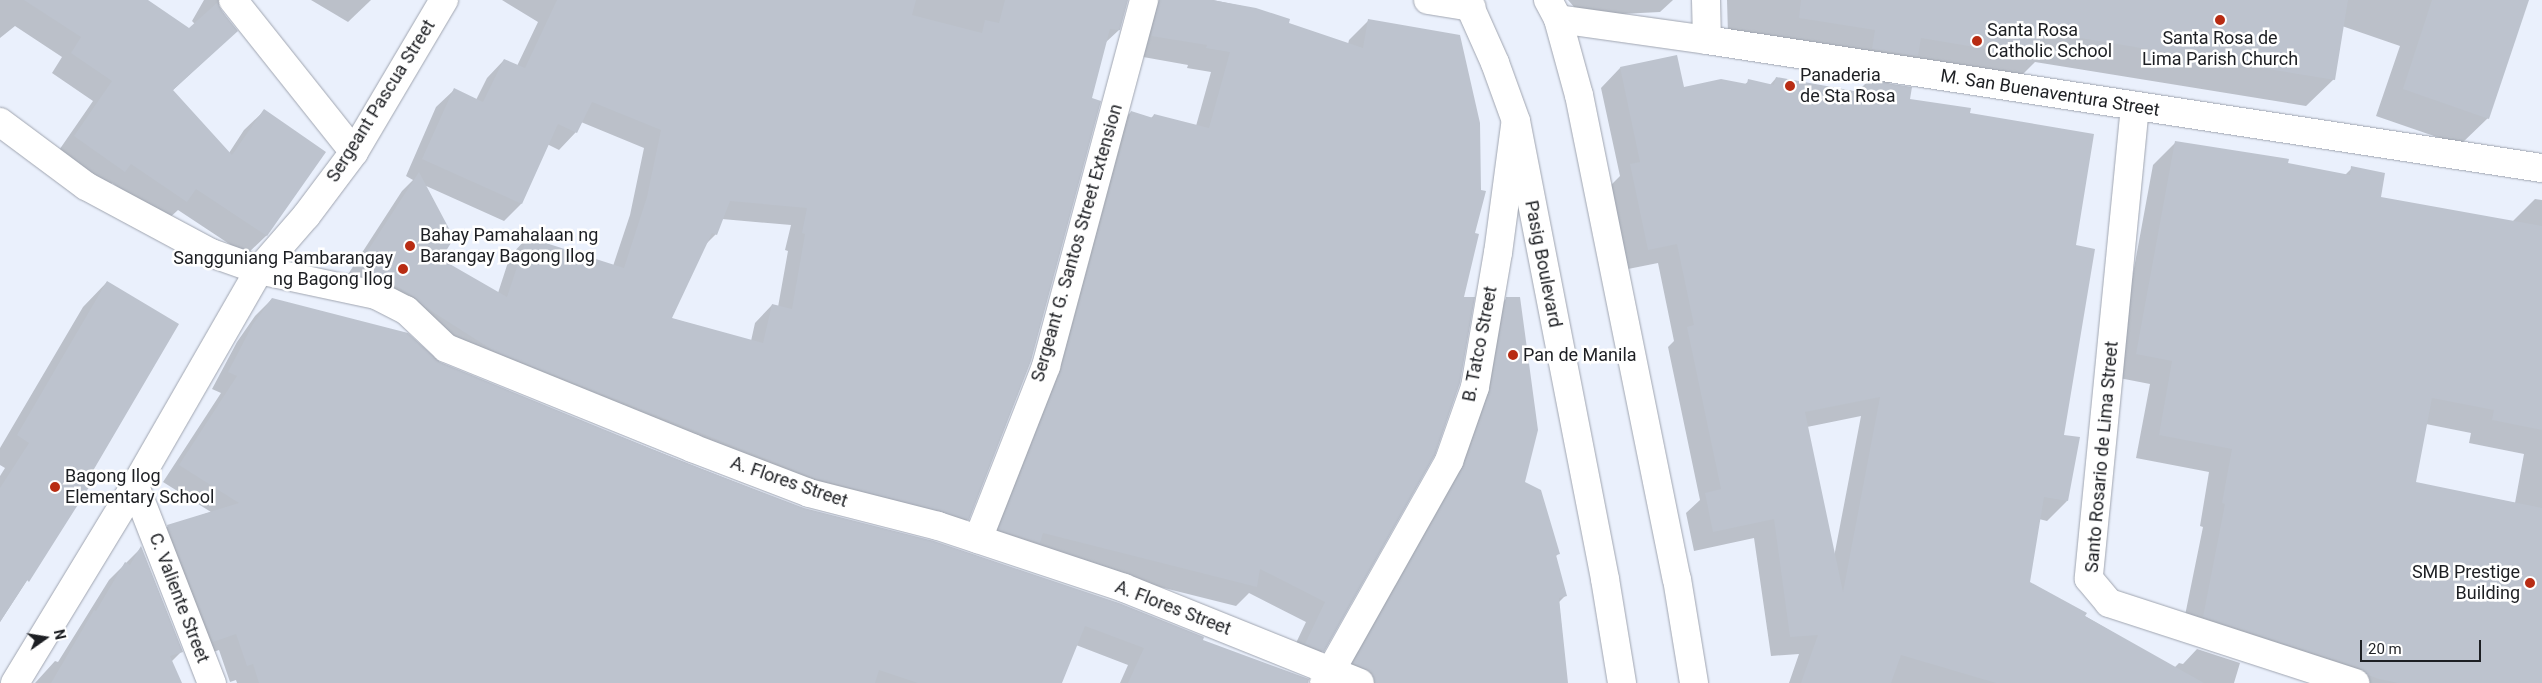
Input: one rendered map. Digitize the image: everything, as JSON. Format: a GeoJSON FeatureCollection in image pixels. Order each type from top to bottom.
{"type":"FeatureCollection","features":[{"type":"Feature","properties":{"kind":"street"},"geometry":{"type":"LineString","coordinates":[[234,0],[354,152]]}},
{"type":"Feature","properties":{"kind":"street","name":"Sergeant Pascua Street"},"geometry":{"type":"LineString","coordinates":[[15,683],[135,486],[259,270],[306,216],[354,152],[444,0]]}},
{"type":"Feature","properties":{"kind":"street","name":"Sergeant G. Santos Street Extension"},"geometry":{"type":"LineString","coordinates":[[978,539],[1046,366],[1144,0]]}},
{"type":"Feature","properties":{"kind":"street"},"geometry":{"type":"LineString","coordinates":[[1428,0],[1469,3]]}},
{"type":"Feature","properties":{"kind":"street"},"geometry":{"type":"LineString","coordinates":[[1706,0],[1707,40]]}},
{"type":"Feature","properties":{"kind":"street","name":"Pasig Boulevard"},"geometry":{"type":"LineString","coordinates":[[1469,3],[1516,121],[1605,580],[1622,683]]}},
{"type":"Feature","properties":{"kind":"street"},"geometry":{"type":"LineString","coordinates":[[1553,10],[1579,95],[1676,579],[1694,683]]}},
{"type":"Feature","properties":{"kind":"street","name":"M. San Buenaventura Street"},"geometry":{"type":"LineString","coordinates":[[1553,10],[1707,40],[2542,168]]}},
{"type":"Feature","properties":{"kind":"street","name":"Santo Rosario de Lima Street"},"geometry":{"type":"LineString","coordinates":[[2135,106],[2089,579],[2109,603],[2355,683]]}},
{"type":"Feature","properties":{"kind":"street","name":"B. Tatco Street"},"geometry":{"type":"LineString","coordinates":[[1327,676],[1449,461],[1475,387],[1498,253],[1516,121]]}},
{"type":"Feature","properties":{"kind":"street","name":"A. Flores Street"},"geometry":{"type":"LineString","coordinates":[[0,122],[86,186],[211,253],[259,270],[376,295],[406,310],[446,348],[692,448],[809,493],[938,526],[1124,588],[1327,676],[1360,683]]}},
{"type":"Feature","properties":{"kind":"street","name":"C. Valiente Street"},"geometry":{"type":"LineString","coordinates":[[135,486],[212,683]]}},
{"type":"Feature","properties":{"kind":"building"},"geometry":{"type":"Polygon","coordinates":[[[24,0],[148,0],[189,28],[218,2],[221,10],[238,31],[173,90],[232,155],[264,109],[326,152],[267,236],[196,189],[187,202],[131,164],[125,172],[74,136],[112,81],[71,53],[81,37],[24,0]]]}},
{"type":"Feature","properties":{"kind":"building"},"geometry":{"type":"Polygon","coordinates":[[[557,0],[916,0],[912,15],[982,33],[985,20],[999,23],[1005,0],[1128,0],[1120,30],[1110,29],[1092,98],[1101,101],[1031,361],[969,520],[814,478],[494,351],[425,307],[413,296],[359,264],[419,172],[454,238],[441,259],[507,297],[527,237],[624,268],[647,197],[661,130],[592,102],[577,133],[558,124],[522,204],[422,159],[454,88],[483,102],[504,59],[525,68],[557,0]],[[730,201],[717,235],[712,233],[672,318],[763,343],[772,304],[792,309],[805,234],[802,233],[807,208],[730,201]]]}},
{"type":"Feature","properties":{"kind":"building"},"geometry":{"type":"Polygon","coordinates":[[[1159,0],[1212,0],[1256,8],[1290,19],[1289,23],[1363,48],[1368,19],[1460,35],[1480,123],[1481,190],[1486,191],[1475,233],[1479,234],[1464,297],[1475,297],[1460,383],[1435,455],[1324,652],[1305,644],[1325,602],[1260,569],[1257,587],[1043,533],[1040,543],[998,530],[1061,370],[1131,111],[1153,118],[1154,114],[1209,128],[1230,52],[1206,48],[1207,45],[1151,36],[1159,0]]]}},
{"type":"Feature","properties":{"kind":"building"},"geometry":{"type":"Polygon","coordinates":[[[1801,0],[2348,0],[2335,80],[2044,32],[2040,58],[1921,38],[1918,56],[1872,49],[1875,30],[1799,18],[1801,0]]]}},
{"type":"Feature","properties":{"kind":"building"},"geometry":{"type":"Polygon","coordinates":[[[2432,0],[2529,0],[2489,119],[2403,89],[2432,0]]]}},
{"type":"Feature","properties":{"kind":"building"},"geometry":{"type":"Polygon","coordinates":[[[1677,55],[1684,87],[1721,79],[1747,84],[1748,79],[1774,85],[1776,77],[1865,93],[1867,80],[1912,87],[1910,99],[1971,108],[1970,113],[2094,134],[2076,245],[2095,249],[2064,435],[2080,437],[2068,501],[2044,497],[2030,582],[2087,613],[2085,616],[2204,683],[1996,683],[1901,655],[1891,683],[1801,683],[1818,635],[1790,637],[1774,519],[1713,532],[1705,493],[1721,489],[1687,327],[1694,325],[1677,244],[1648,250],[1630,164],[1640,162],[1620,67],[1677,55]],[[1880,397],[1805,412],[1843,592],[1880,397]]]}},
{"type":"Feature","properties":{"kind":"building"},"geometry":{"type":"Polygon","coordinates":[[[2175,141],[2289,159],[2288,163],[2350,175],[2351,166],[2385,173],[2381,197],[2542,226],[2542,430],[2492,420],[2494,410],[2432,398],[2416,482],[2542,508],[2542,683],[2398,683],[2379,679],[2368,675],[2360,668],[2203,617],[2225,504],[2222,503],[2232,449],[2159,435],[2172,361],[2136,354],[2175,141]]]}},
{"type":"Feature","properties":{"kind":"building"},"geometry":{"type":"Polygon","coordinates":[[[107,281],[179,324],[87,481],[91,484],[29,582],[27,580],[0,622],[0,488],[29,443],[17,435],[107,281]]]}},
{"type":"Feature","properties":{"kind":"building"},"geometry":{"type":"Polygon","coordinates":[[[1506,297],[1520,297],[1538,430],[1525,482],[1541,490],[1560,554],[1556,555],[1567,596],[1559,598],[1568,683],[1375,683],[1372,673],[1353,663],[1464,466],[1490,390],[1506,297]]]}},
{"type":"Feature","properties":{"kind":"building"},"geometry":{"type":"Polygon","coordinates":[[[272,298],[408,333],[440,362],[686,463],[804,508],[934,541],[1119,603],[1204,637],[1203,640],[1309,679],[1308,683],[1128,683],[1144,648],[1085,626],[1062,683],[918,683],[879,670],[875,683],[259,683],[253,664],[247,666],[236,634],[213,642],[167,525],[239,503],[179,465],[237,376],[228,372],[253,324],[272,298]]]}},
{"type":"Feature","properties":{"kind":"building"},"geometry":{"type":"Polygon","coordinates":[[[141,546],[183,652],[170,656],[182,683],[51,683],[125,562],[130,565],[141,546]]]}},
{"type":"Feature","properties":{"kind":"place","name":"Santa Rosa de Lima Parish Church"},"geometry":{"type":"Point","coordinates":[2220,20]}},
{"type":"Feature","properties":{"kind":"place","name":"Santa Rosa Catholic School"},"geometry":{"type":"Point","coordinates":[1977,41]}},
{"type":"Feature","properties":{"kind":"place","name":"Panaderia de Sta Rosa"},"geometry":{"type":"Point","coordinates":[1790,86]}},
{"type":"Feature","properties":{"kind":"place","name":"Bahay Pamahalaan ng Barangay Bagong Ilog"},"geometry":{"type":"Point","coordinates":[410,246]}},
{"type":"Feature","properties":{"kind":"place","name":"Sangguniang Pambarangay ng Bagong Ilog"},"geometry":{"type":"Point","coordinates":[403,269]}},
{"type":"Feature","properties":{"kind":"place","name":"Pan de Manila"},"geometry":{"type":"Point","coordinates":[1513,355]}},
{"type":"Feature","properties":{"kind":"place","name":"Bagong Ilog Elementary School"},"geometry":{"type":"Point","coordinates":[55,487]}},
{"type":"Feature","properties":{"kind":"place","name":"SMB Prestige Building"},"geometry":{"type":"Point","coordinates":[2530,583]}}]}
